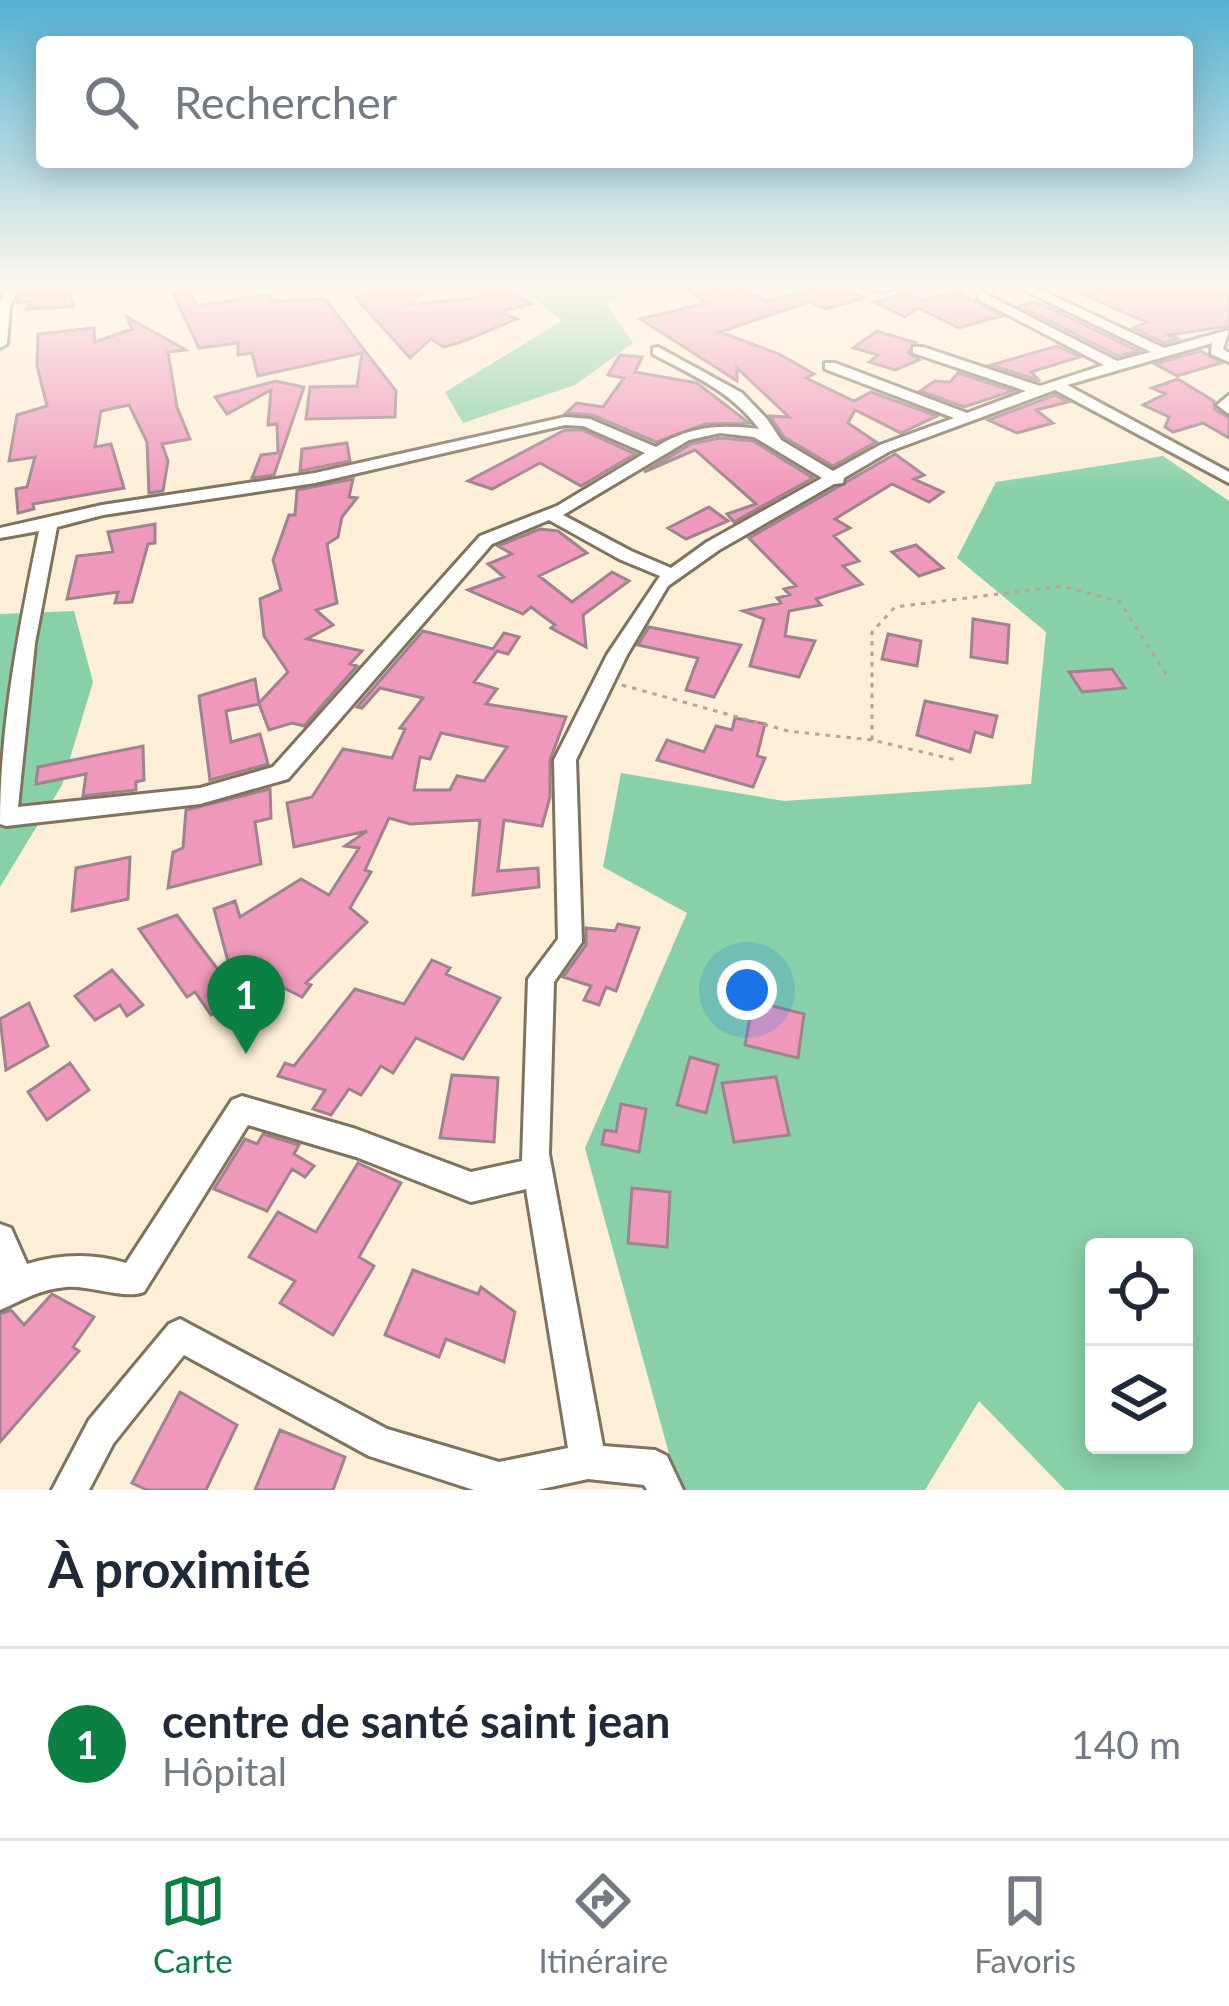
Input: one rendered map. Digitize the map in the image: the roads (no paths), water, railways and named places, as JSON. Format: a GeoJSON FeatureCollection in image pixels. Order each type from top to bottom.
{"type":"FeatureCollection","features":[{"type":"Feature","properties":{"kind":"street"},"geometry":{"type":"LineString","coordinates":[[661,353],[717,377],[757,410],[773,441]]}},
{"type":"Feature","properties":{"kind":"street"},"geometry":{"type":"LineString","coordinates":[[927,353],[1048,388],[1229,478]]}},
{"type":"Feature","properties":{"kind":"street"},"geometry":{"type":"LineString","coordinates":[[1091,353],[1115,365]]}},
{"type":"Feature","properties":{"kind":"street"},"geometry":{"type":"LineString","coordinates":[[588,1462],[538,1172],[542,979],[570,942],[565,760],[608,682],[617,655],[661,583],[712,546],[837,480],[885,448],[963,416],[1155,353]]}},
{"type":"Feature","properties":{"kind":"street"},"geometry":{"type":"LineString","coordinates":[[830,367],[963,416]]}},
{"type":"Feature","properties":{"kind":"street"},"geometry":{"type":"LineString","coordinates":[[1229,399],[1224,405],[1229,410]]}},
{"type":"Feature","properties":{"kind":"street"},"geometry":{"type":"LineString","coordinates":[[0,532],[102,510],[315,478],[566,421],[585,422],[658,453]]}},
{"type":"Feature","properties":{"kind":"street"},"geometry":{"type":"LineString","coordinates":[[49,524],[25,643],[3,826],[200,796],[280,773],[486,540],[549,514],[684,436],[720,429],[758,433],[837,480]]}},
{"type":"Feature","properties":{"kind":"street"},"geometry":{"type":"LineString","coordinates":[[549,514],[596,536],[638,565],[673,574]]}},
{"type":"Feature","properties":{"kind":"street"},"geometry":{"type":"LineString","coordinates":[[0,1239],[9,1287],[100,1268],[134,1281],[242,1110],[356,1143],[471,1187],[538,1172]]}},
{"type":"Feature","properties":{"kind":"street"},"geometry":{"type":"LineString","coordinates":[[70,1490],[101,1432],[180,1335],[381,1444],[499,1480],[588,1462],[655,1468],[665,1490]]}},
{"type":"Feature","properties":{"kind":"place","name":"centre de santé saint jean"},"geometry":{"type":"Point","coordinates":[246,1054]}}]}
